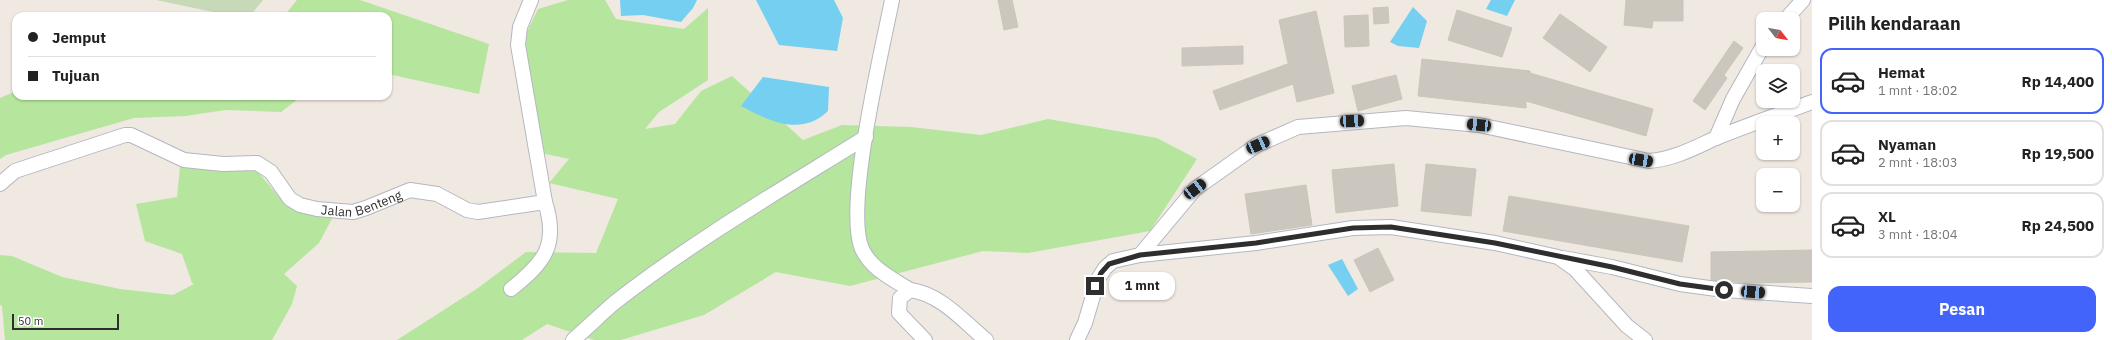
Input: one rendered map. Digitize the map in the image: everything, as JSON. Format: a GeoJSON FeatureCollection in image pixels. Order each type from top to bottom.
{"type":"FeatureCollection","features":[{"type":"Feature","properties":{"kind":"street"},"geometry":{"type":"LineString","coordinates":[[511,289],[530,274],[541,262],[549,245],[551,232],[518,45],[520,27],[531,0]]}},
{"type":"Feature","properties":{"kind":"street"},"geometry":{"type":"LineString","coordinates":[[892,0],[866,137],[857,213],[860,242],[863,251],[873,265],[910,290],[920,291],[943,303],[986,340]]}},
{"type":"Feature","properties":{"kind":"street"},"geometry":{"type":"LineString","coordinates":[[1793,12],[1804,0]]}},
{"type":"Feature","properties":{"kind":"street"},"geometry":{"type":"LineString","coordinates":[[1716,138],[1733,99],[1757,56]]}},
{"type":"Feature","properties":{"kind":"street"},"geometry":{"type":"LineString","coordinates":[[1140,255],[1195,189],[1258,145],[1298,127],[1406,118],[1479,125],[1649,161],[1662,160],[1679,155],[1716,138],[1812,102]]}},
{"type":"Feature","properties":{"kind":"street","name":"Jalan Benteng"},"geometry":{"type":"LineString","coordinates":[[0,184],[15,171],[125,135],[131,135],[184,160],[223,164],[257,163],[271,172],[290,199],[300,205],[317,210],[353,212],[410,190],[437,194],[467,210],[478,212],[545,202]]}},
{"type":"Feature","properties":{"kind":"street"},"geometry":{"type":"LineString","coordinates":[[573,340],[613,304],[659,271],[778,190],[866,137]]}},
{"type":"Feature","properties":{"kind":"street"},"geometry":{"type":"LineString","coordinates":[[1076,340],[1085,323],[1095,286],[1105,268],[1113,262],[1140,255],[1256,243],[1353,228],[1391,227],[1495,243],[1709,288],[1812,296]]}},
{"type":"Feature","properties":{"kind":"street"},"geometry":{"type":"LineString","coordinates":[[1558,257],[1575,269],[1627,326],[1645,340]]}},
{"type":"Feature","properties":{"kind":"street"},"geometry":{"type":"LineString","coordinates":[[910,290],[900,298],[899,313],[925,340]]}},
{"type":"Feature","properties":{"kind":"green space"},"geometry":{"type":"Polygon","coordinates":[[[156,0],[263,0],[253,12],[213,12],[156,0]]]}},
{"type":"Feature","properties":{"kind":"green space"},"geometry":{"type":"Polygon","coordinates":[[[297,0],[360,0],[489,44],[479,94],[392,75],[392,12],[287,12],[297,0]]]}},
{"type":"Feature","properties":{"kind":"green space"},"geometry":{"type":"Polygon","coordinates":[[[568,0],[605,0],[616,19],[684,29],[708,8],[708,80],[659,112],[645,129],[675,124],[701,91],[732,76],[803,140],[842,125],[911,127],[981,135],[1048,119],[1157,138],[1197,159],[1150,231],[1028,253],[983,251],[850,286],[776,272],[704,315],[621,340],[594,340],[547,324],[522,340],[397,340],[478,288],[526,252],[596,253],[618,199],[549,183],[569,159],[541,153],[524,38],[538,9],[568,0]]]}},
{"type":"Feature","properties":{"kind":"green space"},"geometry":{"type":"Polygon","coordinates":[[[12,93],[12,100],[297,100],[281,112],[226,110],[185,116],[134,118],[6,155],[0,159],[0,98],[12,93]]]}},
{"type":"Feature","properties":{"kind":"green space"},"geometry":{"type":"Polygon","coordinates":[[[181,157],[246,158],[280,198],[336,211],[319,243],[284,274],[297,286],[292,304],[272,340],[5,340],[2,306],[0,305],[0,255],[12,256],[62,277],[120,289],[173,295],[194,284],[192,283],[182,254],[145,241],[136,204],[177,197],[181,157]]]}},
{"type":"Feature","properties":{"kind":"water"},"geometry":{"type":"Polygon","coordinates":[[[620,0],[697,0],[693,8],[681,22],[643,15],[621,16],[620,0]]]}},
{"type":"Feature","properties":{"kind":"water"},"geometry":{"type":"Polygon","coordinates":[[[756,0],[834,0],[843,18],[837,51],[779,45],[756,0]]]}},
{"type":"Feature","properties":{"kind":"water"},"geometry":{"type":"Polygon","coordinates":[[[1491,0],[1515,0],[1507,16],[1486,9],[1491,0]]]}},
{"type":"Feature","properties":{"kind":"water"},"geometry":{"type":"Polygon","coordinates":[[[1413,7],[1427,21],[1419,48],[1398,46],[1390,42],[1413,7]]]}},
{"type":"Feature","properties":{"kind":"water"},"geometry":{"type":"Polygon","coordinates":[[[763,77],[829,87],[828,111],[818,119],[796,125],[774,121],[741,106],[763,77]]]}},
{"type":"Feature","properties":{"kind":"water"},"geometry":{"type":"Polygon","coordinates":[[[1342,259],[1358,289],[1348,296],[1328,265],[1342,259]]]}},
{"type":"Feature","properties":{"kind":"building"},"geometry":{"type":"Polygon","coordinates":[[[998,0],[1012,0],[1018,27],[1004,30],[998,0]]]}},
{"type":"Feature","properties":{"kind":"building"},"geometry":{"type":"Polygon","coordinates":[[[1626,0],[1683,0],[1683,21],[1653,21],[1652,28],[1624,25],[1626,0]]]}},
{"type":"Feature","properties":{"kind":"building"},"geometry":{"type":"Polygon","coordinates":[[[1388,7],[1389,23],[1374,24],[1373,8],[1388,7]]]}},
{"type":"Feature","properties":{"kind":"building"},"geometry":{"type":"Polygon","coordinates":[[[1457,10],[1512,28],[1502,57],[1448,40],[1457,10]]]}},
{"type":"Feature","properties":{"kind":"building"},"geometry":{"type":"Polygon","coordinates":[[[1316,11],[1334,93],[1297,102],[1293,84],[1220,110],[1213,91],[1293,62],[1288,63],[1279,20],[1316,11]]]}},
{"type":"Feature","properties":{"kind":"building"},"geometry":{"type":"Polygon","coordinates":[[[1560,14],[1607,47],[1590,72],[1543,38],[1560,14]]]}},
{"type":"Feature","properties":{"kind":"building"},"geometry":{"type":"Polygon","coordinates":[[[1368,15],[1369,46],[1345,47],[1344,16],[1368,15]]]}},
{"type":"Feature","properties":{"kind":"building"},"geometry":{"type":"Polygon","coordinates":[[[1734,41],[1743,48],[1724,75],[1727,78],[1705,110],[1693,101],[1734,41]]]}},
{"type":"Feature","properties":{"kind":"building"},"geometry":{"type":"Polygon","coordinates":[[[1243,46],[1243,64],[1182,66],[1182,48],[1243,46]]]}},
{"type":"Feature","properties":{"kind":"building"},"geometry":{"type":"Polygon","coordinates":[[[1422,59],[1530,71],[1530,73],[1653,109],[1646,136],[1526,101],[1526,108],[1418,96],[1422,59]]]}},
{"type":"Feature","properties":{"kind":"building"},"geometry":{"type":"Polygon","coordinates":[[[1396,75],[1402,99],[1358,111],[1352,86],[1396,75]]]}},
{"type":"Feature","properties":{"kind":"building"},"geometry":{"type":"Polygon","coordinates":[[[1394,164],[1398,206],[1336,213],[1332,170],[1394,164]]]}},
{"type":"Feature","properties":{"kind":"building"},"geometry":{"type":"Polygon","coordinates":[[[1426,164],[1476,169],[1471,216],[1421,211],[1426,164]]]}},
{"type":"Feature","properties":{"kind":"building"},"geometry":{"type":"Polygon","coordinates":[[[1306,185],[1312,225],[1251,234],[1245,194],[1306,185]]]}},
{"type":"Feature","properties":{"kind":"building"},"geometry":{"type":"Polygon","coordinates":[[[1509,196],[1689,226],[1682,262],[1503,231],[1509,196]]]}},
{"type":"Feature","properties":{"kind":"building"},"geometry":{"type":"Polygon","coordinates":[[[1378,248],[1394,280],[1370,292],[1354,260],[1378,248]]]}},
{"type":"Feature","properties":{"kind":"building"},"geometry":{"type":"Polygon","coordinates":[[[1812,250],[1812,282],[1748,283],[1711,280],[1711,252],[1812,250]]]}},
{"type":"Feature","properties":{"kind":"route"},"geometry":{"type":"LineString","coordinates":[[1095,286],[1101,273],[1109,264],[1140,255],[1196,248],[1256,243],[1353,228],[1391,227],[1422,230],[1495,243],[1612,267],[1680,284],[1724,290]]}}]}
